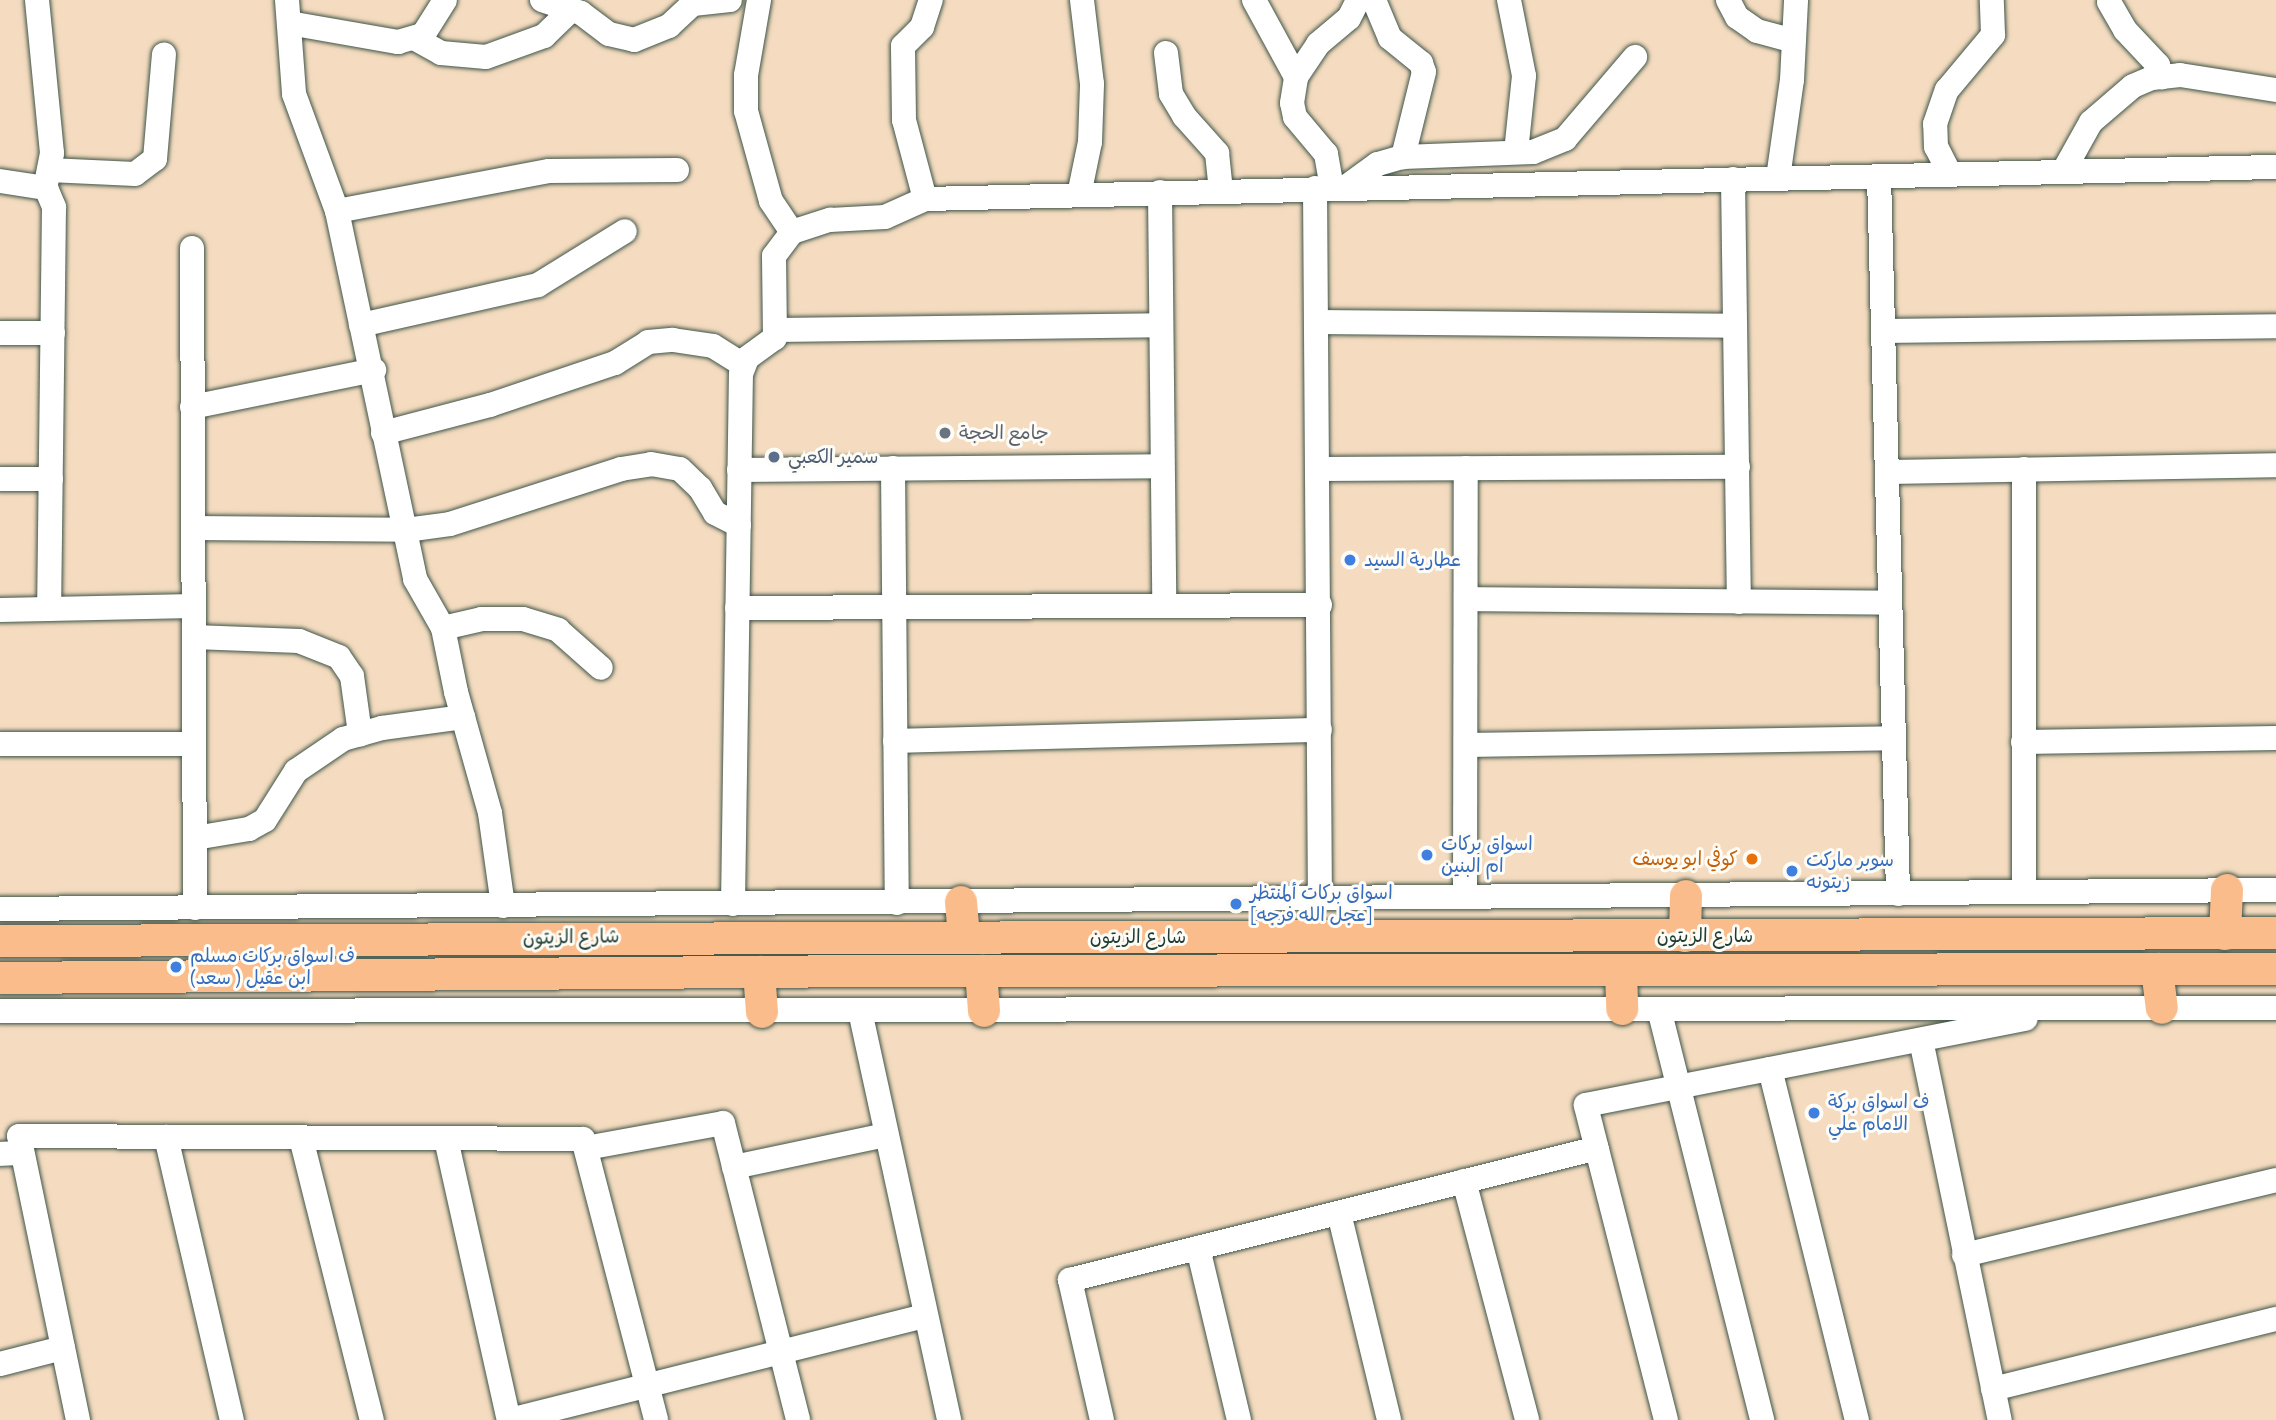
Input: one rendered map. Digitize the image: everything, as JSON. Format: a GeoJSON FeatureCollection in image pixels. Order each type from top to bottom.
{"type":"FeatureCollection","features":[{"type":"Feature","properties":{"kind":"main road"},"geometry":{"type":"LineString","coordinates":[[2225,934],[2227,890]]}},
{"type":"Feature","properties":{"kind":"main road"},"geometry":{"type":"LineString","coordinates":[[1685,936],[1686,896]]}},
{"type":"Feature","properties":{"kind":"main road"},"geometry":{"type":"LineString","coordinates":[[961,902],[964,937]]}},
{"type":"Feature","properties":{"kind":"main road","name":"شارع الزيتون"},"geometry":{"type":"LineString","coordinates":[[0,941],[964,937],[1353,939],[2276,933]]}},
{"type":"Feature","properties":{"kind":"main road"},"geometry":{"type":"LineString","coordinates":[[1274,937],[1283,955],[1274,972]]}},
{"type":"Feature","properties":{"kind":"main road"},"geometry":{"type":"LineString","coordinates":[[1353,939],[1342,958],[1357,973]]}},
{"type":"Feature","properties":{"kind":"main road"},"geometry":{"type":"LineString","coordinates":[[2157,969],[2162,1008]]}},
{"type":"Feature","properties":{"kind":"main road","name":"شارع الزيتون"},"geometry":{"type":"LineString","coordinates":[[0,978],[982,971],[1357,973],[2276,969]]}},
{"type":"Feature","properties":{"kind":"main road"},"geometry":{"type":"LineString","coordinates":[[982,971],[984,1011]]}},
{"type":"Feature","properties":{"kind":"main road"},"geometry":{"type":"LineString","coordinates":[[759,972],[762,1012]]}},
{"type":"Feature","properties":{"kind":"main road"},"geometry":{"type":"LineString","coordinates":[[1621,972],[1622,1009]]}},
{"type":"Feature","properties":{"kind":"street"},"geometry":{"type":"LineString","coordinates":[[37,0],[52,153],[47,179],[54,207],[49,609]]}},
{"type":"Feature","properties":{"kind":"street"},"geometry":{"type":"LineString","coordinates":[[445,0],[423,35],[398,42],[288,12],[293,94],[337,211],[361,325],[374,370],[383,433],[415,579],[443,628],[463,717],[490,813],[503,906]]}},
{"type":"Feature","properties":{"kind":"street"},"geometry":{"type":"LineString","coordinates":[[542,0],[571,10],[609,34],[634,40],[669,26],[693,4],[730,0]]}},
{"type":"Feature","properties":{"kind":"street"},"geometry":{"type":"LineString","coordinates":[[759,0],[746,75],[746,111],[771,201],[792,232]]}},
{"type":"Feature","properties":{"kind":"street"},"geometry":{"type":"LineString","coordinates":[[925,199],[904,120],[902,46],[922,27],[931,0]]}},
{"type":"Feature","properties":{"kind":"street"},"geometry":{"type":"LineString","coordinates":[[1079,195],[1090,142],[1092,84],[1082,0]]}},
{"type":"Feature","properties":{"kind":"street"},"geometry":{"type":"LineString","coordinates":[[1254,0],[1296,77],[1295,117],[1326,154],[1331,188],[1317,322],[1320,899]]}},
{"type":"Feature","properties":{"kind":"street"},"geometry":{"type":"LineString","coordinates":[[1296,77],[1318,44],[1349,18],[1358,0]]}},
{"type":"Feature","properties":{"kind":"street"},"geometry":{"type":"LineString","coordinates":[[1374,0],[1390,38],[1421,63],[1424,72],[1403,157]]}},
{"type":"Feature","properties":{"kind":"street"},"geometry":{"type":"LineString","coordinates":[[1509,0],[1524,76],[1516,152]]}},
{"type":"Feature","properties":{"kind":"street"},"geometry":{"type":"LineString","coordinates":[[1728,0],[1737,17],[1757,31],[1794,41]]}},
{"type":"Feature","properties":{"kind":"street"},"geometry":{"type":"LineString","coordinates":[[1777,178],[1794,41],[1796,0]]}},
{"type":"Feature","properties":{"kind":"street"},"geometry":{"type":"LineString","coordinates":[[1950,174],[1936,147],[1935,124],[1947,90],[1993,35],[1992,0]]}},
{"type":"Feature","properties":{"kind":"street"},"geometry":{"type":"LineString","coordinates":[[2109,2],[2125,30],[2158,65],[2162,77]]}},
{"type":"Feature","properties":{"kind":"street"},"geometry":{"type":"LineString","coordinates":[[414,38],[441,52],[486,57],[510,52],[544,36],[571,10]]}},
{"type":"Feature","properties":{"kind":"street"},"geometry":{"type":"LineString","coordinates":[[1166,53],[1171,93],[1184,116],[1217,153],[1221,191]]}},
{"type":"Feature","properties":{"kind":"street"},"geometry":{"type":"LineString","coordinates":[[0,181],[135,174],[155,159],[163,54]]}},
{"type":"Feature","properties":{"kind":"street"},"geometry":{"type":"LineString","coordinates":[[1331,188],[1378,164],[1403,157],[1533,152],[1564,139],[1635,57]]}},
{"type":"Feature","properties":{"kind":"street"},"geometry":{"type":"LineString","coordinates":[[2063,172],[2091,122],[2133,86],[2162,77],[2180,75],[2276,90]]}},
{"type":"Feature","properties":{"kind":"street"},"geometry":{"type":"LineString","coordinates":[[743,365],[770,345],[776,330],[774,256],[792,232],[830,220],[885,217],[925,199],[2276,167]]}},
{"type":"Feature","properties":{"kind":"street"},"geometry":{"type":"LineString","coordinates":[[337,211],[549,171],[677,170]]}},
{"type":"Feature","properties":{"kind":"street"},"geometry":{"type":"LineString","coordinates":[[1879,176],[1898,894]]}},
{"type":"Feature","properties":{"kind":"street"},"geometry":{"type":"LineString","coordinates":[[1733,179],[1739,602]]}},
{"type":"Feature","properties":{"kind":"street"},"geometry":{"type":"LineString","coordinates":[[1160,192],[1164,606]]}},
{"type":"Feature","properties":{"kind":"street"},"geometry":{"type":"LineString","coordinates":[[361,325],[538,285],[625,231]]}},
{"type":"Feature","properties":{"kind":"street"},"geometry":{"type":"LineString","coordinates":[[192,248],[195,908]]}},
{"type":"Feature","properties":{"kind":"street"},"geometry":{"type":"LineString","coordinates":[[1317,322],[1735,326]]}},
{"type":"Feature","properties":{"kind":"street"},"geometry":{"type":"LineString","coordinates":[[776,330],[1161,325]]}},
{"type":"Feature","properties":{"kind":"street"},"geometry":{"type":"LineString","coordinates":[[1883,331],[2276,326]]}},
{"type":"Feature","properties":{"kind":"street"},"geometry":{"type":"LineString","coordinates":[[0,333],[53,333]]}},
{"type":"Feature","properties":{"kind":"street"},"geometry":{"type":"LineString","coordinates":[[383,433],[490,405],[615,363],[648,342],[673,340],[713,346],[743,365]]}},
{"type":"Feature","properties":{"kind":"street"},"geometry":{"type":"LineString","coordinates":[[733,904],[743,365]]}},
{"type":"Feature","properties":{"kind":"street"},"geometry":{"type":"LineString","coordinates":[[192,407],[374,370]]}},
{"type":"Feature","properties":{"kind":"street"},"geometry":{"type":"LineString","coordinates":[[193,528],[406,530],[450,524],[621,469],[651,464],[680,470],[700,488],[715,513],[738,525]]}},
{"type":"Feature","properties":{"kind":"street"},"geometry":{"type":"LineString","coordinates":[[1886,472],[2276,465]]}},
{"type":"Feature","properties":{"kind":"street"},"geometry":{"type":"LineString","coordinates":[[739,470],[1162,466]]}},
{"type":"Feature","properties":{"kind":"street"},"geometry":{"type":"LineString","coordinates":[[1318,469],[1738,467]]}},
{"type":"Feature","properties":{"kind":"street"},"geometry":{"type":"LineString","coordinates":[[893,468],[897,902]]}},
{"type":"Feature","properties":{"kind":"street"},"geometry":{"type":"LineString","coordinates":[[1465,897],[1466,468]]}},
{"type":"Feature","properties":{"kind":"street"},"geometry":{"type":"LineString","coordinates":[[2024,469],[2024,890]]}},
{"type":"Feature","properties":{"kind":"street"},"geometry":{"type":"LineString","coordinates":[[0,479],[51,479]]}},
{"type":"Feature","properties":{"kind":"street"},"geometry":{"type":"LineString","coordinates":[[1466,599],[1890,603]]}},
{"type":"Feature","properties":{"kind":"street"},"geometry":{"type":"LineString","coordinates":[[737,608],[1320,605]]}},
{"type":"Feature","properties":{"kind":"street"},"geometry":{"type":"LineString","coordinates":[[0,610],[194,606]]}},
{"type":"Feature","properties":{"kind":"street"},"geometry":{"type":"LineString","coordinates":[[443,628],[481,619],[523,619],[558,630],[601,668]]}},
{"type":"Feature","properties":{"kind":"street"},"geometry":{"type":"LineString","coordinates":[[194,637],[299,641],[339,657],[352,676],[360,734]]}},
{"type":"Feature","properties":{"kind":"street"},"geometry":{"type":"LineString","coordinates":[[195,838],[249,829],[265,820],[296,771],[316,754],[360,734],[463,717]]}},
{"type":"Feature","properties":{"kind":"street"},"geometry":{"type":"LineString","coordinates":[[895,741],[1320,730]]}},
{"type":"Feature","properties":{"kind":"street"},"geometry":{"type":"LineString","coordinates":[[1466,745],[1894,738]]}},
{"type":"Feature","properties":{"kind":"street"},"geometry":{"type":"LineString","coordinates":[[2023,742],[2276,738]]}},
{"type":"Feature","properties":{"kind":"street"},"geometry":{"type":"LineString","coordinates":[[0,744],[194,744]]}},
{"type":"Feature","properties":{"kind":"street"},"geometry":{"type":"LineString","coordinates":[[0,909],[1686,896],[2024,890],[2276,890]]}},
{"type":"Feature","properties":{"kind":"street"},"geometry":{"type":"LineString","coordinates":[[0,1011],[762,1012],[2276,1007]]}},
{"type":"Feature","properties":{"kind":"street"},"geometry":{"type":"LineString","coordinates":[[1666,1420],[1586,1105],[2084,1008]]}},
{"type":"Feature","properties":{"kind":"street"},"geometry":{"type":"LineString","coordinates":[[1658,1009],[1675,1087],[1762,1420]]}},
{"type":"Feature","properties":{"kind":"street"},"geometry":{"type":"LineString","coordinates":[[860,1011],[924,1316],[949,1420]]}},
{"type":"Feature","properties":{"kind":"street"},"geometry":{"type":"LineString","coordinates":[[1921,1040],[2000,1420]]}},
{"type":"Feature","properties":{"kind":"street"},"geometry":{"type":"LineString","coordinates":[[1770,1069],[1857,1420]]}},
{"type":"Feature","properties":{"kind":"street"},"geometry":{"type":"LineString","coordinates":[[586,1148],[723,1123],[798,1420]]}},
{"type":"Feature","properties":{"kind":"street"},"geometry":{"type":"LineString","coordinates":[[734,1167],[886,1135]]}},
{"type":"Feature","properties":{"kind":"street"},"geometry":{"type":"LineString","coordinates":[[78,1420],[63,1348],[11,1153],[19,1136],[583,1139],[656,1420]]}},
{"type":"Feature","properties":{"kind":"street"},"geometry":{"type":"LineString","coordinates":[[166,1137],[232,1420]]}},
{"type":"Feature","properties":{"kind":"street"},"geometry":{"type":"LineString","coordinates":[[301,1138],[372,1420]]}},
{"type":"Feature","properties":{"kind":"street"},"geometry":{"type":"LineString","coordinates":[[446,1139],[510,1420],[924,1316]]}},
{"type":"Feature","properties":{"kind":"street"},"geometry":{"type":"LineString","coordinates":[[1102,1420],[1070,1280],[1597,1148]]}},
{"type":"Feature","properties":{"kind":"street"},"geometry":{"type":"LineString","coordinates":[[1964,1255],[2276,1180]]}},
{"type":"Feature","properties":{"kind":"street"},"geometry":{"type":"LineString","coordinates":[[1464,1181],[1527,1420]]}},
{"type":"Feature","properties":{"kind":"street"},"geometry":{"type":"LineString","coordinates":[[1339,1213],[1389,1420]]}},
{"type":"Feature","properties":{"kind":"street"},"geometry":{"type":"LineString","coordinates":[[1198,1248],[1239,1420]]}},
{"type":"Feature","properties":{"kind":"street"},"geometry":{"type":"LineString","coordinates":[[1993,1389],[2276,1319]]}},
{"type":"Feature","properties":{"kind":"street"},"geometry":{"type":"LineString","coordinates":[[0,1364],[63,1348]]}},
{"type":"Feature","properties":{"kind":"place","name":"جامع الحجة"},"geometry":{"type":"Point","coordinates":[945,433]}},
{"type":"Feature","properties":{"kind":"place","name":"سمير الكعبي"},"geometry":{"type":"Point","coordinates":[774,457]}},
{"type":"Feature","properties":{"kind":"place","name":"عطارية السيد"},"geometry":{"type":"Point","coordinates":[1350,560]}},
{"type":"Feature","properties":{"kind":"place","name":"اسواق بركات ام البنين"},"geometry":{"type":"Point","coordinates":[1427,855]}},
{"type":"Feature","properties":{"kind":"place","name":"كوفي ابو يوسف"},"geometry":{"type":"Point","coordinates":[1752,859]}},
{"type":"Feature","properties":{"kind":"place","name":"سوبر ماركت زيتونه"},"geometry":{"type":"Point","coordinates":[1792,871]}},
{"type":"Feature","properties":{"kind":"place","name":"اسواق بركات ألمنتظر [عجل الله فرجه]"},"geometry":{"type":"Point","coordinates":[1236,904]}},
{"type":"Feature","properties":{"kind":"place","name":"ف اسواق بركات مسلم ابن عقيل ( سعد)"},"geometry":{"type":"Point","coordinates":[176,967]}},
{"type":"Feature","properties":{"kind":"place","name":"ف اسواق بركة الامام علي"},"geometry":{"type":"Point","coordinates":[1814,1113]}}]}
